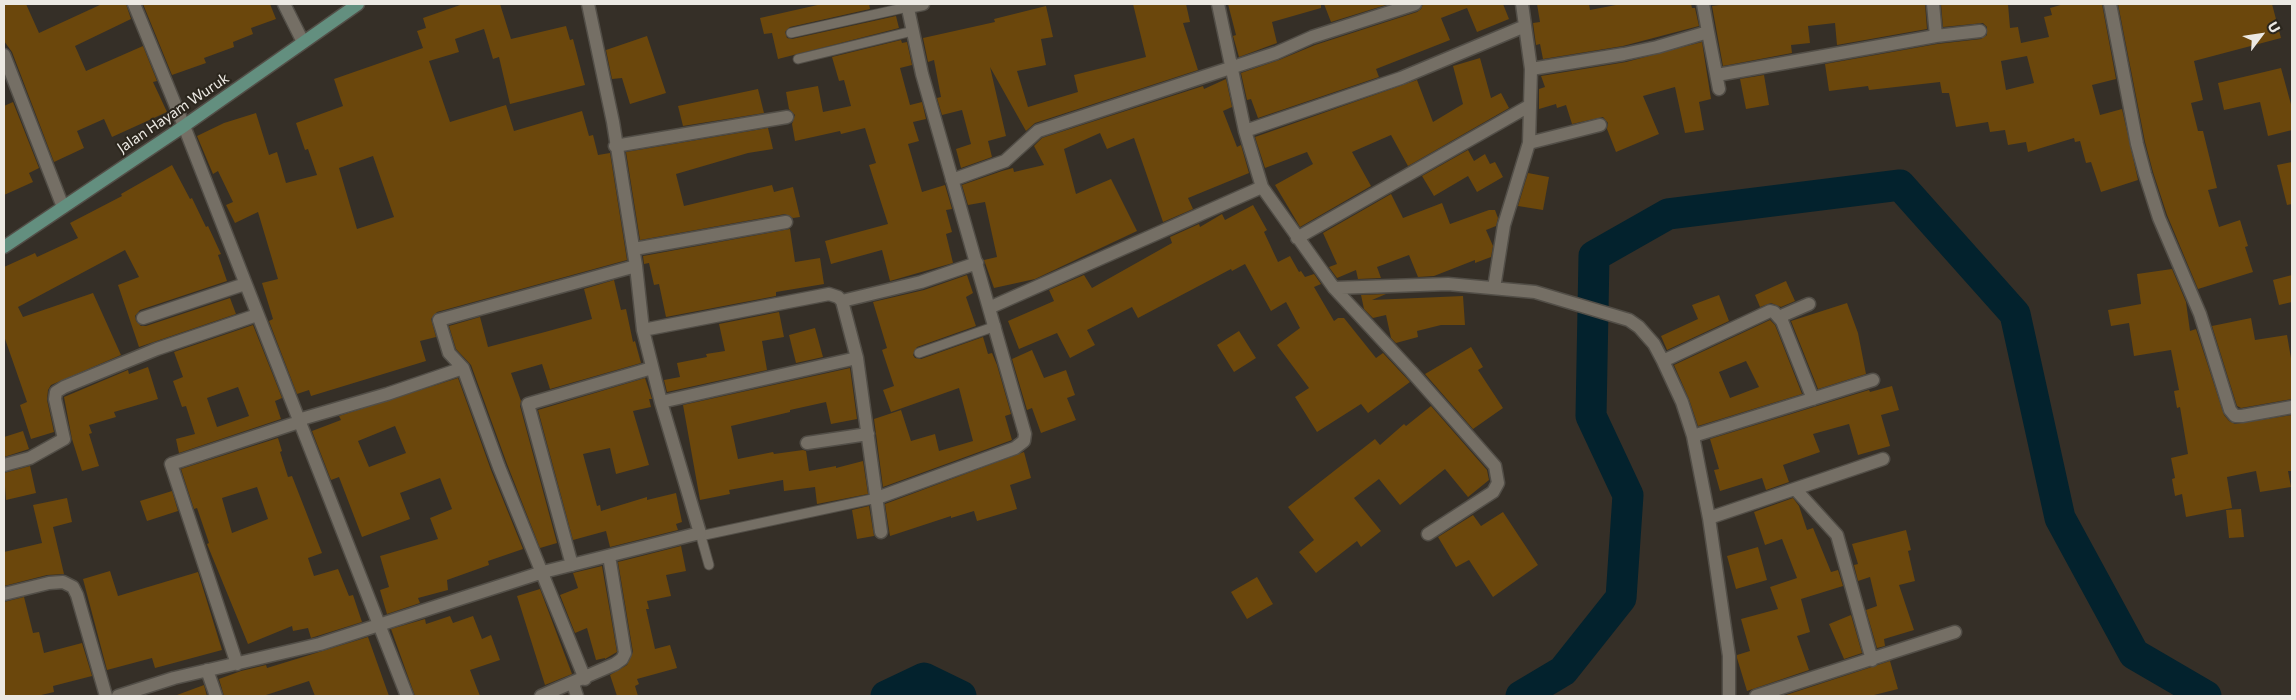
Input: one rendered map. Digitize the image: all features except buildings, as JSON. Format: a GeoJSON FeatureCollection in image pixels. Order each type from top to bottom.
{"type":"FeatureCollection","features":[{"type":"Feature","properties":{"kind":"main road","name":"Jalan Hayam Wuruk"},"geometry":{"type":"LineString","coordinates":[[4,247],[184,126],[303,42],[342,9],[358,4]]}},
{"type":"Feature","properties":{"kind":"street"},"geometry":{"type":"LineString","coordinates":[[134,4],[184,126],[407,696]]}},
{"type":"Feature","properties":{"kind":"street"},"geometry":{"type":"LineString","coordinates":[[284,4],[303,42]]}},
{"type":"Feature","properties":{"kind":"street"},"geometry":{"type":"LineString","coordinates":[[124,695],[174,678],[320,644],[543,572],[700,535],[661,402],[643,330],[634,249],[613,122],[588,4]]}},
{"type":"Feature","properties":{"kind":"street"},"geometry":{"type":"LineString","coordinates":[[877,498],[1015,448],[1024,441],[1025,434],[991,307],[922,74],[907,5],[923,4]]}},
{"type":"Feature","properties":{"kind":"street"},"geometry":{"type":"LineString","coordinates":[[1218,4],[1245,131],[1262,187],[1334,288],[1411,370],[1495,466],[1498,483],[1493,492],[1428,534]]}},
{"type":"Feature","properties":{"kind":"street"},"geometry":{"type":"LineString","coordinates":[[952,180],[1005,161],[1038,131],[1276,53],[1312,37],[1415,4]]}},
{"type":"Feature","properties":{"kind":"street"},"geometry":{"type":"LineString","coordinates":[[1494,288],[1504,225],[1528,143],[1530,69],[1522,4]]}},
{"type":"Feature","properties":{"kind":"street"},"geometry":{"type":"LineString","coordinates":[[1703,4],[1719,89]]}},
{"type":"Feature","properties":{"kind":"street"},"geometry":{"type":"LineString","coordinates":[[1933,4],[1936,36]]}},
{"type":"Feature","properties":{"kind":"street"},"geometry":{"type":"LineString","coordinates":[[2110,4],[2137,144],[2145,174],[2159,218],[2200,314],[2230,410],[2235,416],[2242,416],[2292,407]]}},
{"type":"Feature","properties":{"kind":"street"},"geometry":{"type":"LineString","coordinates":[[1245,131],[1401,78],[1525,26]]}},
{"type":"Feature","properties":{"kind":"street"},"geometry":{"type":"LineString","coordinates":[[1717,75],[1936,36],[1980,31]]}},
{"type":"Feature","properties":{"kind":"street"},"geometry":{"type":"LineString","coordinates":[[1530,69],[1632,52],[1708,32]]}},
{"type":"Feature","properties":{"kind":"street"},"geometry":{"type":"LineString","coordinates":[[4,55],[63,207]]}},
{"type":"Feature","properties":{"kind":"street"},"geometry":{"type":"LineString","coordinates":[[1297,238],[1529,106]]}},
{"type":"Feature","properties":{"kind":"street"},"geometry":{"type":"LineString","coordinates":[[616,146],[787,117]]}},
{"type":"Feature","properties":{"kind":"street"},"geometry":{"type":"LineString","coordinates":[[1528,143],[1600,125]]}},
{"type":"Feature","properties":{"kind":"street"},"geometry":{"type":"LineString","coordinates":[[991,307],[1262,187]]}},
{"type":"Feature","properties":{"kind":"street"},"geometry":{"type":"LineString","coordinates":[[634,249],[786,222]]}},
{"type":"Feature","properties":{"kind":"street"},"geometry":{"type":"LineString","coordinates":[[842,301],[921,282],[977,263]]}},
{"type":"Feature","properties":{"kind":"street"},"geometry":{"type":"LineString","coordinates":[[578,686],[543,572],[499,467],[463,368],[449,353],[439,320],[636,266]]}},
{"type":"Feature","properties":{"kind":"street"},"geometry":{"type":"LineString","coordinates":[[143,318],[245,284]]}},
{"type":"Feature","properties":{"kind":"street"},"geometry":{"type":"LineString","coordinates":[[1334,288],[1448,284],[1535,292],[1629,320],[1639,327],[1654,344],[1663,361],[1682,402],[1693,436],[1709,518],[1729,656],[1728,696]]}},
{"type":"Feature","properties":{"kind":"street"},"geometry":{"type":"LineString","coordinates":[[643,330],[830,294],[838,297],[842,301],[857,358],[881,532]]}},
{"type":"Feature","properties":{"kind":"street"},"geometry":{"type":"LineString","coordinates":[[1779,316],[1809,304]]}},
{"type":"Feature","properties":{"kind":"street"},"geometry":{"type":"LineString","coordinates":[[1663,361],[1770,311],[1779,316],[1812,399]]}},
{"type":"Feature","properties":{"kind":"street"},"geometry":{"type":"LineString","coordinates":[[4,465],[30,458],[64,439],[55,400],[56,392],[64,387],[157,349],[257,315]]}},
{"type":"Feature","properties":{"kind":"street"},"geometry":{"type":"LineString","coordinates":[[661,402],[857,358]]}},
{"type":"Feature","properties":{"kind":"street"},"geometry":{"type":"LineString","coordinates":[[237,664],[171,464],[463,368]]}},
{"type":"Feature","properties":{"kind":"street"},"geometry":{"type":"LineString","coordinates":[[572,565],[528,404],[652,368]]}},
{"type":"Feature","properties":{"kind":"street"},"geometry":{"type":"LineString","coordinates":[[1693,436],[1873,380]]}},
{"type":"Feature","properties":{"kind":"street"},"geometry":{"type":"LineString","coordinates":[[807,443],[868,434]]}},
{"type":"Feature","properties":{"kind":"street"},"geometry":{"type":"LineString","coordinates":[[1709,518],[1883,459]]}},
{"type":"Feature","properties":{"kind":"street"},"geometry":{"type":"LineString","coordinates":[[1796,490],[1838,535],[1872,660]]}},
{"type":"Feature","properties":{"kind":"street"},"geometry":{"type":"LineString","coordinates":[[541,696],[578,686],[615,664],[626,653],[609,556]]}},
{"type":"Feature","properties":{"kind":"street"},"geometry":{"type":"LineString","coordinates":[[4,594],[49,583],[63,582],[73,587],[77,595],[106,696]]}},
{"type":"Feature","properties":{"kind":"street"},"geometry":{"type":"LineString","coordinates":[[1756,696],[1955,632]]}},
{"type":"Feature","properties":{"kind":"street"},"geometry":{"type":"LineString","coordinates":[[207,670],[216,696]]}},
{"type":"Feature","properties":{"kind":"lane"},"geometry":{"type":"LineString","coordinates":[[791,33],[907,5]]}},
{"type":"Feature","properties":{"kind":"lane"},"geometry":{"type":"LineString","coordinates":[[798,59],[913,31]]}},
{"type":"Feature","properties":{"kind":"lane"},"geometry":{"type":"LineString","coordinates":[[919,353],[996,326]]}},
{"type":"Feature","properties":{"kind":"lane"},"geometry":{"type":"LineString","coordinates":[[709,565],[700,535],[877,498]]}},
{"type":"Feature","properties":{"kind":"waterway"},"geometry":{"type":"LineString","coordinates":[[1521,696],[1563,671],[1621,598],[1628,495],[1591,416],[1594,256],[1668,214],[1900,185],[2015,314],[2060,518],[2134,654],[2206,696]]}},
{"type":"Feature","properties":{"kind":"waterway"},"geometry":{"type":"LineString","coordinates":[[886,696],[924,678],[961,696]]}}]}
